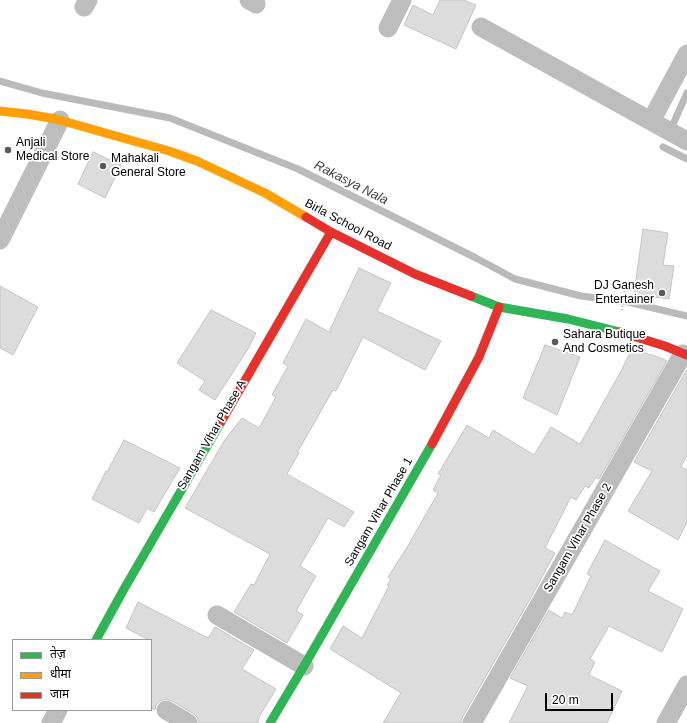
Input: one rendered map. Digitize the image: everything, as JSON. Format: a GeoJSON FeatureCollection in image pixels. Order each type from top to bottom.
{"type":"FeatureCollection","features":[{"type":"Feature","properties":{"kind":"street"},"geometry":{"type":"LineString","coordinates":[[388,28],[402,0]]}},
{"type":"Feature","properties":{"kind":"street"},"geometry":{"type":"LineString","coordinates":[[481,27],[687,141]]}},
{"type":"Feature","properties":{"kind":"street"},"geometry":{"type":"LineString","coordinates":[[651,121],[687,54]]}},
{"type":"Feature","properties":{"kind":"street","name":"Birla School Road"},"geometry":{"type":"LineString","coordinates":[[0,111],[60,120],[169,151],[197,161],[265,193],[331,232],[415,274],[499,307],[568,319],[619,332],[665,346],[685,355]]}},
{"type":"Feature","properties":{"kind":"street"},"geometry":{"type":"LineString","coordinates":[[0,240],[60,120]]}},
{"type":"Feature","properties":{"kind":"street","name":"Sangam Vihar Phase A"},"geometry":{"type":"LineString","coordinates":[[97,639],[124,588],[331,232]]}},
{"type":"Feature","properties":{"kind":"street","name":"Sangam Vihar Phase 1"},"geometry":{"type":"LineString","coordinates":[[270,723],[438,433],[479,357],[499,307]]}},
{"type":"Feature","properties":{"kind":"street","name":"Sangam Vihar Phase 2"},"geometry":{"type":"LineString","coordinates":[[472,723],[621,462],[685,355]]}},
{"type":"Feature","properties":{"kind":"street"},"geometry":{"type":"LineString","coordinates":[[217,615],[304,666]]}},
{"type":"Feature","properties":{"kind":"street"},"geometry":{"type":"LineString","coordinates":[[666,723],[687,685]]}},
{"type":"Feature","properties":{"kind":"street"},"geometry":{"type":"LineString","coordinates":[[166,710],[188,723]]}},
{"type":"Feature","properties":{"kind":"street"},"geometry":{"type":"LineString","coordinates":[[51,723],[57,711]]}},
{"type":"Feature","properties":{"kind":"path"},"geometry":{"type":"LineString","coordinates":[[621,316],[625,288]]}},
{"type":"Feature","properties":{"kind":"building"},"geometry":{"type":"Polygon","coordinates":[[[440,0],[464,0],[476,5],[456,49],[404,25],[413,5],[433,15],[440,0]]]}},
{"type":"Feature","properties":{"kind":"building"},"geometry":{"type":"Polygon","coordinates":[[[93,152],[121,165],[105,198],[78,184],[93,152]]]}},
{"type":"Feature","properties":{"kind":"building"},"geometry":{"type":"Polygon","coordinates":[[[643,229],[668,233],[663,265],[674,266],[669,299],[634,294],[643,229]]]}},
{"type":"Feature","properties":{"kind":"building"},"geometry":{"type":"Polygon","coordinates":[[[359,268],[391,283],[377,311],[441,341],[425,370],[363,337],[336,391],[333,390],[297,453],[299,453],[287,474],[354,512],[344,527],[328,518],[300,566],[316,576],[296,611],[303,615],[287,643],[234,612],[251,584],[254,585],[270,554],[185,508],[224,441],[242,418],[259,428],[276,397],[272,395],[288,366],[283,363],[306,319],[329,332],[359,268]]]}},
{"type":"Feature","properties":{"kind":"building"},"geometry":{"type":"Polygon","coordinates":[[[0,286],[38,307],[13,355],[0,348],[0,286]]]}},
{"type":"Feature","properties":{"kind":"building"},"geometry":{"type":"Polygon","coordinates":[[[211,310],[256,333],[248,349],[215,400],[199,390],[205,381],[177,363],[211,310]]]}},
{"type":"Feature","properties":{"kind":"building"},"geometry":{"type":"Polygon","coordinates":[[[545,345],[580,357],[557,415],[523,398],[545,345]]]}},
{"type":"Feature","properties":{"kind":"building"},"geometry":{"type":"Polygon","coordinates":[[[632,349],[667,361],[599,479],[596,477],[589,488],[585,486],[576,500],[571,497],[545,548],[555,553],[462,718],[461,723],[383,723],[401,693],[330,649],[343,626],[362,638],[389,586],[387,585],[391,579],[388,577],[438,493],[433,490],[441,475],[438,474],[467,425],[489,438],[493,430],[534,455],[551,427],[580,444],[632,349]]]}},
{"type":"Feature","properties":{"kind":"building"},"geometry":{"type":"Polygon","coordinates":[[[686,371],[687,455],[681,467],[687,470],[687,522],[678,540],[628,511],[652,471],[634,462],[686,371]]]}},
{"type":"Feature","properties":{"kind":"building"},"geometry":{"type":"Polygon","coordinates":[[[124,440],[180,468],[154,512],[147,508],[139,523],[92,499],[124,440]]]}},
{"type":"Feature","properties":{"kind":"building"},"geometry":{"type":"Polygon","coordinates":[[[605,540],[660,571],[648,591],[683,609],[662,652],[609,626],[590,659],[595,662],[589,675],[622,691],[607,723],[509,723],[528,686],[510,678],[549,610],[562,618],[565,612],[572,615],[591,576],[587,574],[605,540]]]}},
{"type":"Feature","properties":{"kind":"building"},"geometry":{"type":"Polygon","coordinates":[[[138,602],[208,638],[215,627],[254,650],[242,669],[276,689],[259,717],[258,723],[199,723],[194,714],[166,699],[160,701],[156,705],[155,710],[152,708],[152,639],[147,639],[126,628],[138,602]]]}},
{"type":"Feature","properties":{"kind":"waterway","name":"Rakasya Nala"},"geometry":{"type":"LineString","coordinates":[[0,81],[42,93],[170,118],[298,169],[515,279],[581,296],[628,302],[687,316]]}},
{"type":"Feature","properties":{"kind":"waterway"},"geometry":{"type":"LineString","coordinates":[[674,122],[687,93]]}},
{"type":"Feature","properties":{"kind":"waterway"},"geometry":{"type":"LineString","coordinates":[[663,147],[687,159]]}},
{"type":"Feature","properties":{"kind":"traffic: fast"},"geometry":{"type":"LineString","coordinates":[[471,296],[499,307],[568,319],[620,332]]}},
{"type":"Feature","properties":{"kind":"traffic: fast"},"geometry":{"type":"LineString","coordinates":[[97,639],[221,422]]}},
{"type":"Feature","properties":{"kind":"traffic: fast"},"geometry":{"type":"LineString","coordinates":[[270,723],[432,444]]}},
{"type":"Feature","properties":{"kind":"traffic: slow"},"geometry":{"type":"LineString","coordinates":[[0,111],[56,119],[169,151],[197,161],[265,193],[306,217]]}},
{"type":"Feature","properties":{"kind":"traffic: jam"},"geometry":{"type":"LineString","coordinates":[[306,217],[331,232],[415,274],[471,296]]}},
{"type":"Feature","properties":{"kind":"traffic: jam"},"geometry":{"type":"LineString","coordinates":[[221,422],[331,232]]}},
{"type":"Feature","properties":{"kind":"traffic: jam"},"geometry":{"type":"LineString","coordinates":[[432,444],[479,357],[499,307]]}},
{"type":"Feature","properties":{"kind":"traffic: jam"},"geometry":{"type":"LineString","coordinates":[[620,332],[665,346],[687,355]]}},
{"type":"Feature","properties":{"kind":"place","name":"Anjali Medical Store"},"geometry":{"type":"Point","coordinates":[8,150]}},
{"type":"Feature","properties":{"kind":"place","name":"Mahakali General Store"},"geometry":{"type":"Point","coordinates":[103,166]}},
{"type":"Feature","properties":{"kind":"place","name":"DJ Ganesh Entertainer"},"geometry":{"type":"Point","coordinates":[662,293]}},
{"type":"Feature","properties":{"kind":"place","name":"Sahara Butique And Cosmetics"},"geometry":{"type":"Point","coordinates":[555,342]}}]}
